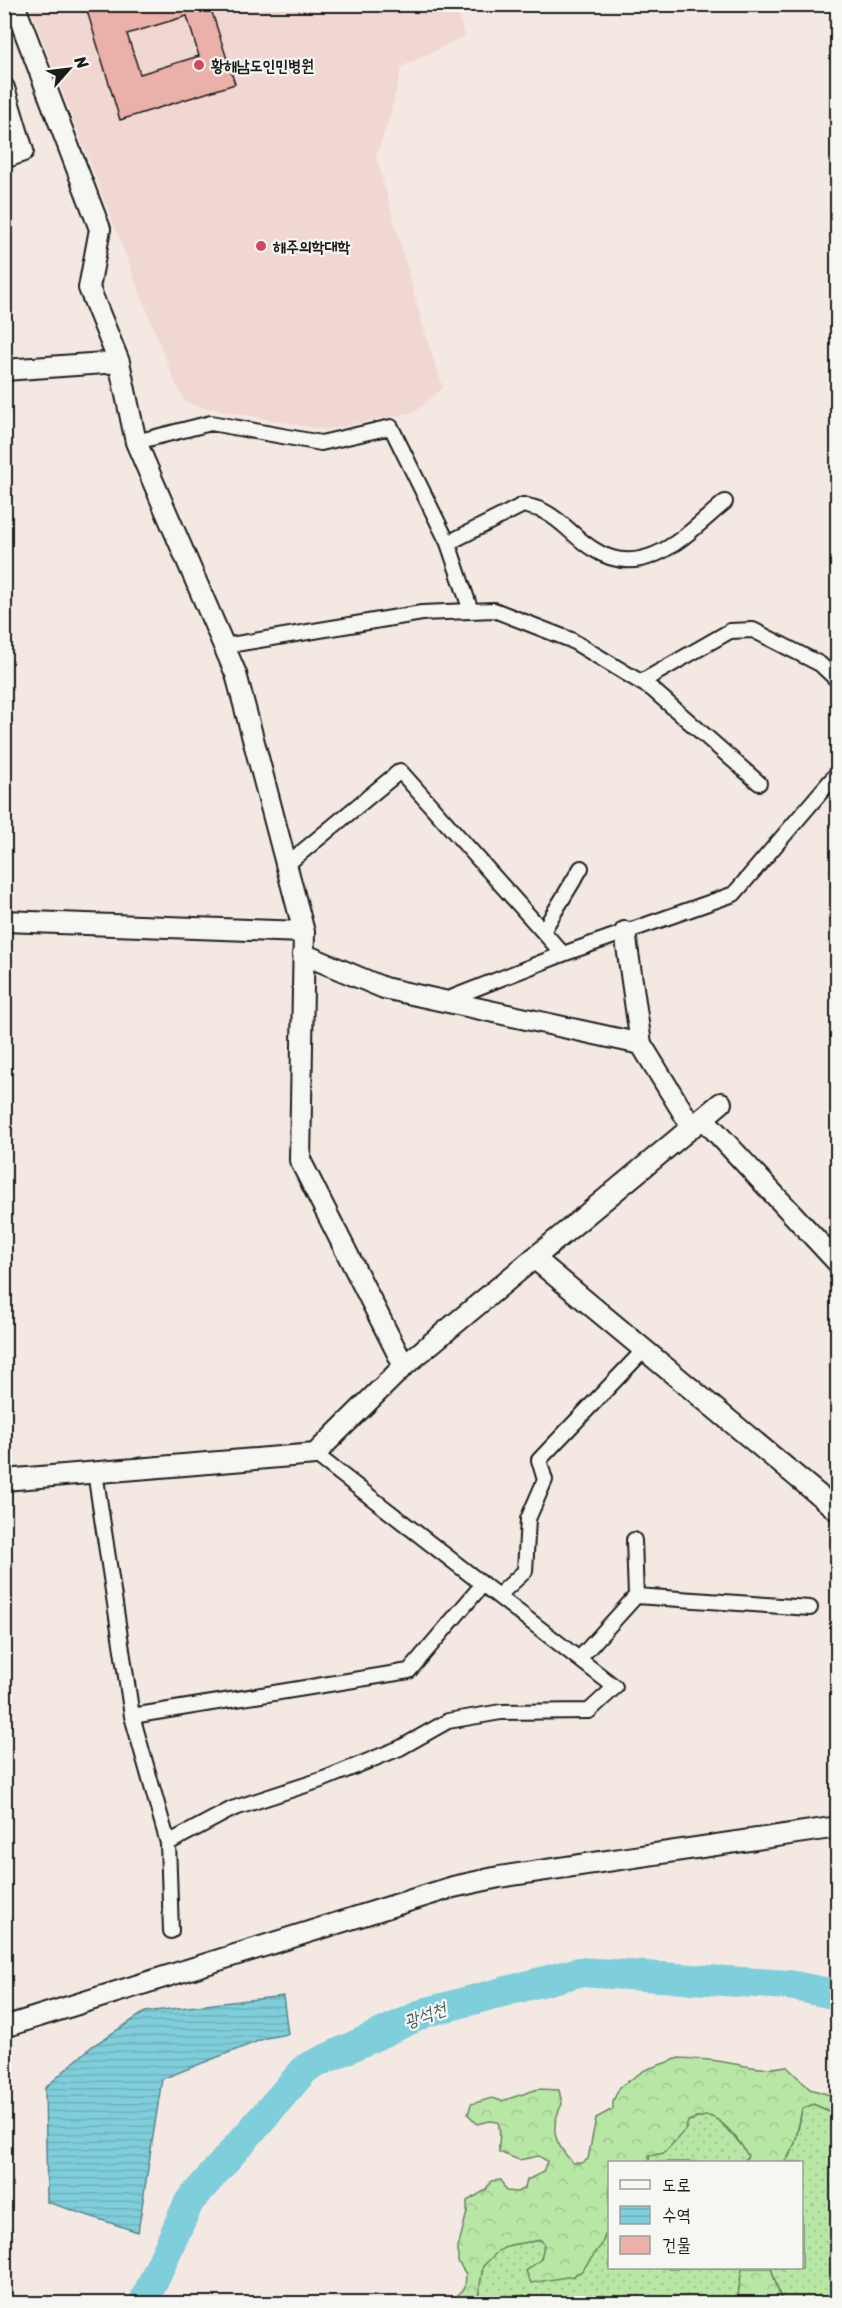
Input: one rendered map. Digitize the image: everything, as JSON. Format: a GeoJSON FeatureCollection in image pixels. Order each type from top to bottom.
{"type":"FeatureCollection","features":[{"type":"Feature","properties":{"kind":"street"},"geometry":{"type":"LineString","coordinates":[[14,4],[100,228],[89,288],[119,362],[136,442],[236,674],[304,932],[300,1160],[404,1366]]}},
{"type":"Feature","properties":{"kind":"street"},"geometry":{"type":"LineString","coordinates":[[4,88],[23,151],[4,158]]}},
{"type":"Feature","properties":{"kind":"street"},"geometry":{"type":"LineString","coordinates":[[4,370],[119,362]]}},
{"type":"Feature","properties":{"kind":"street"},"geometry":{"type":"LineString","coordinates":[[136,442],[211,423],[321,443],[391,427],[448,543],[471,611]]}},
{"type":"Feature","properties":{"kind":"street"},"geometry":{"type":"LineString","coordinates":[[448,543],[523,505],[545,512],[594,550],[621,561],[647,559],[669,548],[725,502]]}},
{"type":"Feature","properties":{"kind":"street"},"geometry":{"type":"LineString","coordinates":[[224,646],[422,613],[494,610],[571,640],[652,689],[759,783]]}},
{"type":"Feature","properties":{"kind":"street"},"geometry":{"type":"LineString","coordinates":[[641,682],[730,632],[753,630],[820,664],[837,681]]}},
{"type":"Feature","properties":{"kind":"street"},"geometry":{"type":"LineString","coordinates":[[286,865],[400,771],[563,954]]}},
{"type":"Feature","properties":{"kind":"street"},"geometry":{"type":"LineString","coordinates":[[446,1000],[563,954],[734,894],[837,772]]}},
{"type":"Feature","properties":{"kind":"street"},"geometry":{"type":"LineString","coordinates":[[543,931],[581,868]]}},
{"type":"Feature","properties":{"kind":"street"},"geometry":{"type":"LineString","coordinates":[[4,921],[304,932]]}},
{"type":"Feature","properties":{"kind":"street"},"geometry":{"type":"LineString","coordinates":[[625,932],[640,1044],[697,1122],[837,1263]]}},
{"type":"Feature","properties":{"kind":"street"},"geometry":{"type":"LineString","coordinates":[[303,954],[384,988],[640,1044]]}},
{"type":"Feature","properties":{"kind":"street"},"geometry":{"type":"LineString","coordinates":[[4,1480],[315,1454],[404,1366],[721,1103]]}},
{"type":"Feature","properties":{"kind":"street"},"geometry":{"type":"LineString","coordinates":[[534,1258],[837,1511]]}},
{"type":"Feature","properties":{"kind":"street"},"geometry":{"type":"LineString","coordinates":[[498,1596],[525,1571],[528,1519],[545,1480],[539,1460],[644,1350]]}},
{"type":"Feature","properties":{"kind":"street"},"geometry":{"type":"LineString","coordinates":[[168,1843],[232,1809],[324,1779],[400,1748],[448,1721],[501,1712],[589,1712],[615,1687],[315,1454]]}},
{"type":"Feature","properties":{"kind":"street"},"geometry":{"type":"LineString","coordinates":[[95,1472],[132,1716],[168,1843],[171,1931]]}},
{"type":"Feature","properties":{"kind":"street"},"geometry":{"type":"LineString","coordinates":[[579,1659],[636,1596],[634,1540]]}},
{"type":"Feature","properties":{"kind":"street"},"geometry":{"type":"LineString","coordinates":[[132,1716],[409,1671],[483,1584]]}},
{"type":"Feature","properties":{"kind":"street"},"geometry":{"type":"LineString","coordinates":[[636,1596],[810,1608]]}},
{"type":"Feature","properties":{"kind":"street"},"geometry":{"type":"LineString","coordinates":[[4,2027],[453,1887],[499,1877],[837,1827]]}},
{"type":"Feature","properties":{"kind":"shaded area","name":"해주의학대학"},"geometry":{"type":"Polygon","coordinates":[[[29,5],[455,5],[465,36],[402,67],[389,119],[376,156],[426,336],[443,388],[415,412],[325,430],[197,406],[185,401],[175,383],[29,5]]]}},
{"type":"Feature","properties":{"kind":"green space"},"geometry":{"type":"Polygon","coordinates":[[[679,2058],[712,2060],[760,2068],[786,2066],[810,2089],[837,2097],[837,2117],[813,2104],[802,2109],[795,2143],[786,2161],[744,2161],[748,2156],[736,2138],[713,2117],[700,2117],[688,2121],[686,2129],[664,2153],[649,2156],[649,2161],[608,2161],[608,2234],[582,2271],[573,2276],[531,2283],[526,2271],[541,2259],[544,2245],[541,2240],[510,2245],[498,2251],[483,2266],[477,2303],[450,2303],[465,2288],[466,2274],[458,2262],[458,2248],[467,2212],[467,2201],[486,2190],[491,2181],[501,2180],[506,2191],[517,2192],[525,2188],[527,2180],[543,2172],[547,2161],[539,2156],[519,2160],[499,2152],[498,2122],[477,2124],[468,2114],[471,2104],[492,2098],[502,2101],[538,2089],[559,2090],[562,2104],[555,2128],[558,2142],[573,2163],[582,2163],[588,2159],[596,2118],[613,2109],[613,2101],[620,2087],[645,2070],[679,2058]]]}},
{"type":"Feature","properties":{"kind":"green space"},"geometry":{"type":"Polygon","coordinates":[[[813,2104],[837,2117],[837,2303],[782,2303],[771,2269],[803,2269],[803,2161],[784,2161],[794,2146],[802,2109],[813,2104]]]}},
{"type":"Feature","properties":{"kind":"green space"},"geometry":{"type":"Polygon","coordinates":[[[705,2116],[716,2117],[743,2147],[748,2156],[744,2161],[649,2161],[649,2156],[664,2152],[688,2121],[705,2116]]]}},
{"type":"Feature","properties":{"kind":"green space"},"geometry":{"type":"Polygon","coordinates":[[[608,2234],[608,2269],[742,2269],[737,2303],[527,2304],[524,2295],[508,2303],[477,2304],[483,2266],[498,2250],[510,2245],[541,2240],[545,2245],[541,2259],[602,2244],[605,2235],[608,2234]]]}},
{"type":"Feature","properties":{"kind":"green space"},"geometry":{"type":"Polygon","coordinates":[[[742,2269],[771,2269],[782,2303],[737,2303],[742,2269]]]}},
{"type":"Feature","properties":{"kind":"water"},"geometry":{"type":"Polygon","coordinates":[[[283,1996],[288,2034],[266,2038],[162,2079],[138,2232],[47,2202],[45,2088],[91,2047],[145,2012],[283,1996]]]}},
{"type":"Feature","properties":{"kind":"building","name":"황해남도인민병원"},"geometry":{"type":"Polygon","coordinates":[[[85,4],[214,4],[214,8],[211,9],[235,84],[120,120],[85,4]],[[187,16],[127,34],[140,74],[199,56],[187,16]]]}},
{"type":"Feature","properties":{"kind":"waterway","name":"광석천"},"geometry":{"type":"LineString","coordinates":[[143,2304],[189,2202],[306,2068],[427,2012],[579,1972],[789,1985],[838,1995]]}},
{"type":"Feature","properties":{"kind":"place","name":"황해남도인민병원"},"geometry":{"type":"Point","coordinates":[199,65]}},
{"type":"Feature","properties":{"kind":"place","name":"해주의학대학"},"geometry":{"type":"Point","coordinates":[261,246]}}]}
